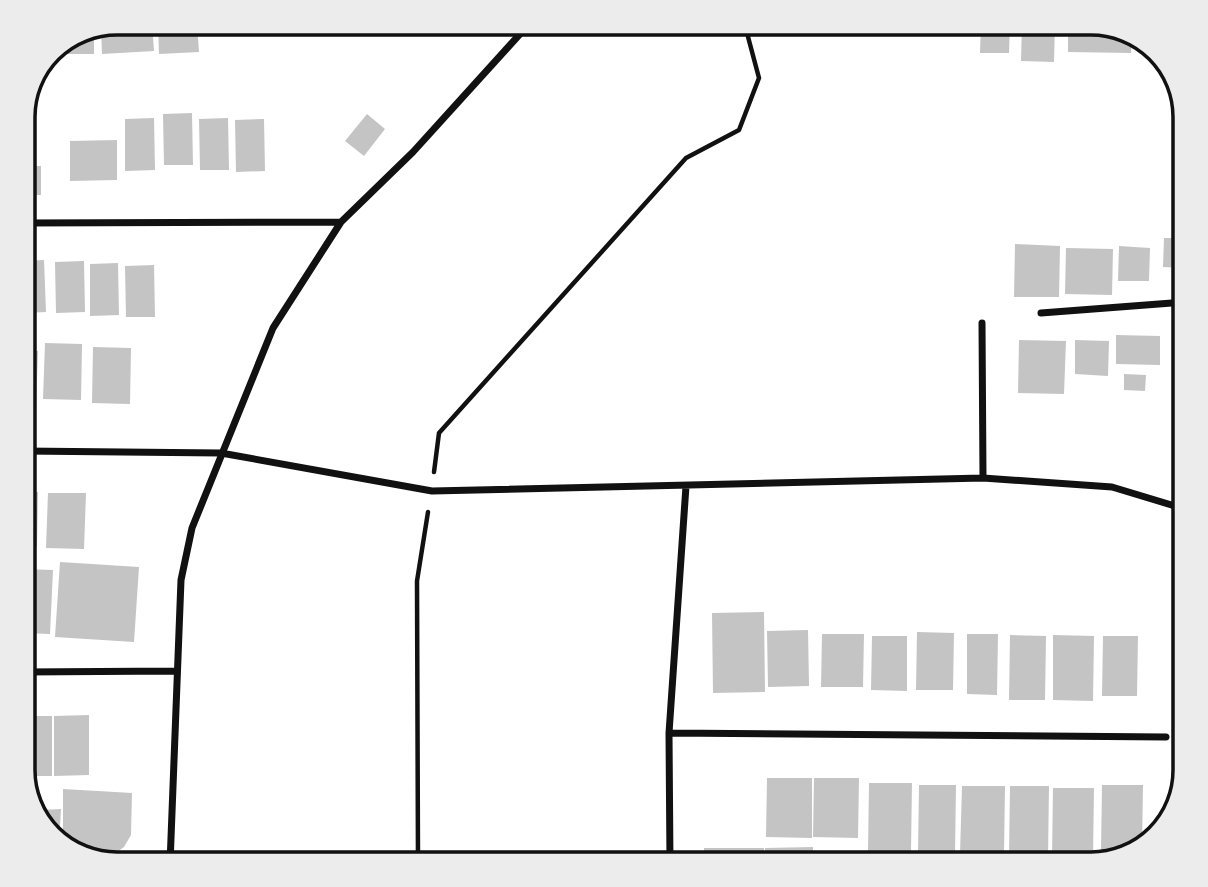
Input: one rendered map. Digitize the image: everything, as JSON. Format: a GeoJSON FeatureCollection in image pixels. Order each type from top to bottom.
{"type":"FeatureCollection","features":[{"type":"Feature","properties":{"kind":"street"},"geometry":{"type":"LineString","coordinates":[[170,852],[181,580],[192,527],[273,328],[341,222],[413,152],[519,35]]}},
{"type":"Feature","properties":{"kind":"street"},"geometry":{"type":"LineString","coordinates":[[35,223],[341,222]]}},
{"type":"Feature","properties":{"kind":"street"},"geometry":{"type":"LineString","coordinates":[[1041,313],[1173,304]]}},
{"type":"Feature","properties":{"kind":"street"},"geometry":{"type":"LineString","coordinates":[[982,323],[983,478]]}},
{"type":"Feature","properties":{"kind":"street"},"geometry":{"type":"LineString","coordinates":[[35,452],[221,453],[432,491],[983,478],[1112,487],[1173,505]]}},
{"type":"Feature","properties":{"kind":"street"},"geometry":{"type":"LineString","coordinates":[[670,852],[669,733],[686,486]]}},
{"type":"Feature","properties":{"kind":"street"},"geometry":{"type":"LineString","coordinates":[[35,672],[176,671]]}},
{"type":"Feature","properties":{"kind":"street"},"geometry":{"type":"LineString","coordinates":[[669,733],[1166,737]]}},
{"type":"Feature","properties":{"kind":"path"},"geometry":{"type":"LineString","coordinates":[[418,852],[417,581],[439,433],[685,158],[739,130],[759,78],[748,35]]}},
{"type":"Feature","properties":{"kind":"building"},"geometry":{"type":"Polygon","coordinates":[[[153,35],[154,51],[102,54],[101,37],[153,35]]]}},
{"type":"Feature","properties":{"kind":"building"},"geometry":{"type":"Polygon","coordinates":[[[158,35],[198,35],[199,52],[159,54],[158,35]]]}},
{"type":"Feature","properties":{"kind":"building"},"geometry":{"type":"Polygon","coordinates":[[[981,35],[1010,35],[1009,53],[980,53],[981,35]]]}},
{"type":"Feature","properties":{"kind":"building"},"geometry":{"type":"Polygon","coordinates":[[[1022,35],[1055,35],[1054,62],[1021,61],[1022,35]]]}},
{"type":"Feature","properties":{"kind":"building"},"geometry":{"type":"Polygon","coordinates":[[[1068,35],[1107,37],[1131,46],[1131,53],[1068,52],[1068,35]]]}},
{"type":"Feature","properties":{"kind":"building"},"geometry":{"type":"Polygon","coordinates":[[[94,39],[94,54],[65,54],[85,41],[94,39]]]}},
{"type":"Feature","properties":{"kind":"building"},"geometry":{"type":"Polygon","coordinates":[[[192,113],[193,165],[164,165],[163,114],[192,113]]]}},
{"type":"Feature","properties":{"kind":"building"},"geometry":{"type":"Polygon","coordinates":[[[367,114],[385,129],[364,156],[345,141],[367,114]]]}},
{"type":"Feature","properties":{"kind":"building"},"geometry":{"type":"Polygon","coordinates":[[[154,118],[155,170],[125,171],[125,119],[154,118]]]}},
{"type":"Feature","properties":{"kind":"building"},"geometry":{"type":"Polygon","coordinates":[[[228,118],[229,170],[200,170],[199,119],[228,118]]]}},
{"type":"Feature","properties":{"kind":"building"},"geometry":{"type":"Polygon","coordinates":[[[264,119],[265,171],[236,172],[235,120],[264,119]]]}},
{"type":"Feature","properties":{"kind":"building"},"geometry":{"type":"Polygon","coordinates":[[[117,140],[117,180],[70,181],[70,141],[117,140]]]}},
{"type":"Feature","properties":{"kind":"building"},"geometry":{"type":"Polygon","coordinates":[[[35,166],[41,166],[41,195],[35,195],[35,166]]]}},
{"type":"Feature","properties":{"kind":"building"},"geometry":{"type":"Polygon","coordinates":[[[1164,238],[1173,238],[1173,267],[1163,267],[1164,238]]]}},
{"type":"Feature","properties":{"kind":"building"},"geometry":{"type":"Polygon","coordinates":[[[1015,244],[1060,246],[1059,297],[1014,297],[1015,244]]]}},
{"type":"Feature","properties":{"kind":"building"},"geometry":{"type":"Polygon","coordinates":[[[1119,246],[1150,248],[1149,281],[1118,281],[1119,246]]]}},
{"type":"Feature","properties":{"kind":"building"},"geometry":{"type":"Polygon","coordinates":[[[1066,248],[1113,249],[1112,295],[1065,294],[1066,248]]]}},
{"type":"Feature","properties":{"kind":"building"},"geometry":{"type":"Polygon","coordinates":[[[35,260],[44,260],[46,312],[35,312],[35,260]]]}},
{"type":"Feature","properties":{"kind":"building"},"geometry":{"type":"Polygon","coordinates":[[[84,261],[85,312],[56,313],[55,262],[84,261]]]}},
{"type":"Feature","properties":{"kind":"building"},"geometry":{"type":"Polygon","coordinates":[[[118,263],[119,315],[90,316],[90,264],[118,263]]]}},
{"type":"Feature","properties":{"kind":"building"},"geometry":{"type":"Polygon","coordinates":[[[154,265],[155,317],[126,317],[125,266],[154,265]]]}},
{"type":"Feature","properties":{"kind":"building"},"geometry":{"type":"Polygon","coordinates":[[[1116,335],[1160,336],[1160,365],[1116,364],[1116,335]]]}},
{"type":"Feature","properties":{"kind":"building"},"geometry":{"type":"Polygon","coordinates":[[[1019,340],[1066,341],[1064,394],[1018,393],[1019,340]]]}},
{"type":"Feature","properties":{"kind":"building"},"geometry":{"type":"Polygon","coordinates":[[[1075,340],[1109,341],[1108,376],[1075,374],[1075,340]]]}},
{"type":"Feature","properties":{"kind":"building"},"geometry":{"type":"Polygon","coordinates":[[[45,343],[82,344],[81,400],[43,399],[45,343]]]}},
{"type":"Feature","properties":{"kind":"building"},"geometry":{"type":"Polygon","coordinates":[[[93,347],[131,348],[130,404],[92,403],[93,347]]]}},
{"type":"Feature","properties":{"kind":"building"},"geometry":{"type":"Polygon","coordinates":[[[35,351],[38,351],[35,407],[35,351]]]}},
{"type":"Feature","properties":{"kind":"building"},"geometry":{"type":"Polygon","coordinates":[[[1124,374],[1146,375],[1145,391],[1124,390],[1124,374]]]}},
{"type":"Feature","properties":{"kind":"building"},"geometry":{"type":"Polygon","coordinates":[[[35,492],[38,492],[35,547],[35,492]]]}},
{"type":"Feature","properties":{"kind":"building"},"geometry":{"type":"Polygon","coordinates":[[[48,493],[86,493],[84,549],[46,548],[48,493]]]}},
{"type":"Feature","properties":{"kind":"building"},"geometry":{"type":"Polygon","coordinates":[[[60,562],[139,567],[134,642],[55,637],[60,562]]]}},
{"type":"Feature","properties":{"kind":"building"},"geometry":{"type":"Polygon","coordinates":[[[35,569],[53,570],[50,634],[35,633],[35,569]]]}},
{"type":"Feature","properties":{"kind":"building"},"geometry":{"type":"Polygon","coordinates":[[[764,612],[765,692],[713,693],[712,613],[764,612]]]}},
{"type":"Feature","properties":{"kind":"building"},"geometry":{"type":"Polygon","coordinates":[[[808,630],[809,686],[768,687],[767,631],[808,630]]]}},
{"type":"Feature","properties":{"kind":"building"},"geometry":{"type":"Polygon","coordinates":[[[917,632],[954,633],[953,690],[916,690],[917,632]]]}},
{"type":"Feature","properties":{"kind":"building"},"geometry":{"type":"Polygon","coordinates":[[[822,634],[864,634],[863,687],[821,687],[822,634]]]}},
{"type":"Feature","properties":{"kind":"building"},"geometry":{"type":"Polygon","coordinates":[[[967,634],[998,634],[997,695],[967,694],[967,634]]]}},
{"type":"Feature","properties":{"kind":"building"},"geometry":{"type":"Polygon","coordinates":[[[1010,635],[1046,636],[1045,700],[1009,700],[1010,635]]]}},
{"type":"Feature","properties":{"kind":"building"},"geometry":{"type":"Polygon","coordinates":[[[1053,635],[1094,636],[1093,701],[1053,700],[1053,635]]]}},
{"type":"Feature","properties":{"kind":"building"},"geometry":{"type":"Polygon","coordinates":[[[872,636],[907,636],[907,691],[871,690],[872,636]]]}},
{"type":"Feature","properties":{"kind":"building"},"geometry":{"type":"Polygon","coordinates":[[[1103,636],[1138,636],[1137,696],[1102,696],[1103,636]]]}},
{"type":"Feature","properties":{"kind":"building"},"geometry":{"type":"Polygon","coordinates":[[[89,715],[89,775],[54,776],[54,716],[89,715]]]}},
{"type":"Feature","properties":{"kind":"building"},"geometry":{"type":"Polygon","coordinates":[[[35,716],[52,716],[52,776],[35,776],[35,716]]]}},
{"type":"Feature","properties":{"kind":"building"},"geometry":{"type":"Polygon","coordinates":[[[767,778],[812,778],[812,838],[766,837],[767,778]]]}},
{"type":"Feature","properties":{"kind":"building"},"geometry":{"type":"Polygon","coordinates":[[[814,778],[859,778],[858,838],[813,837],[814,778]]]}},
{"type":"Feature","properties":{"kind":"building"},"geometry":{"type":"Polygon","coordinates":[[[869,783],[912,783],[911,851],[868,851],[869,783]]]}},
{"type":"Feature","properties":{"kind":"building"},"geometry":{"type":"Polygon","coordinates":[[[919,785],[956,785],[955,852],[918,852],[919,785]]]}},
{"type":"Feature","properties":{"kind":"building"},"geometry":{"type":"Polygon","coordinates":[[[1102,785],[1143,785],[1142,834],[1127,844],[1101,851],[1102,785]]]}},
{"type":"Feature","properties":{"kind":"building"},"geometry":{"type":"Polygon","coordinates":[[[962,786],[1005,786],[1004,852],[960,852],[962,786]]]}},
{"type":"Feature","properties":{"kind":"building"},"geometry":{"type":"Polygon","coordinates":[[[1010,786],[1049,786],[1048,852],[1009,852],[1010,786]]]}},
{"type":"Feature","properties":{"kind":"building"},"geometry":{"type":"Polygon","coordinates":[[[1053,788],[1094,788],[1093,852],[1052,852],[1053,788]]]}},
{"type":"Feature","properties":{"kind":"building"},"geometry":{"type":"Polygon","coordinates":[[[63,789],[132,793],[131,835],[124,847],[117,852],[90,848],[63,831],[63,789]]]}},
{"type":"Feature","properties":{"kind":"building"},"geometry":{"type":"Polygon","coordinates":[[[61,809],[60,828],[55,824],[45,810],[61,809]]]}},
{"type":"Feature","properties":{"kind":"building"},"geometry":{"type":"Polygon","coordinates":[[[813,847],[813,852],[765,852],[765,848],[813,847]]]}},
{"type":"Feature","properties":{"kind":"building"},"geometry":{"type":"Polygon","coordinates":[[[704,848],[764,848],[764,852],[704,852],[704,848]]]}}]}
